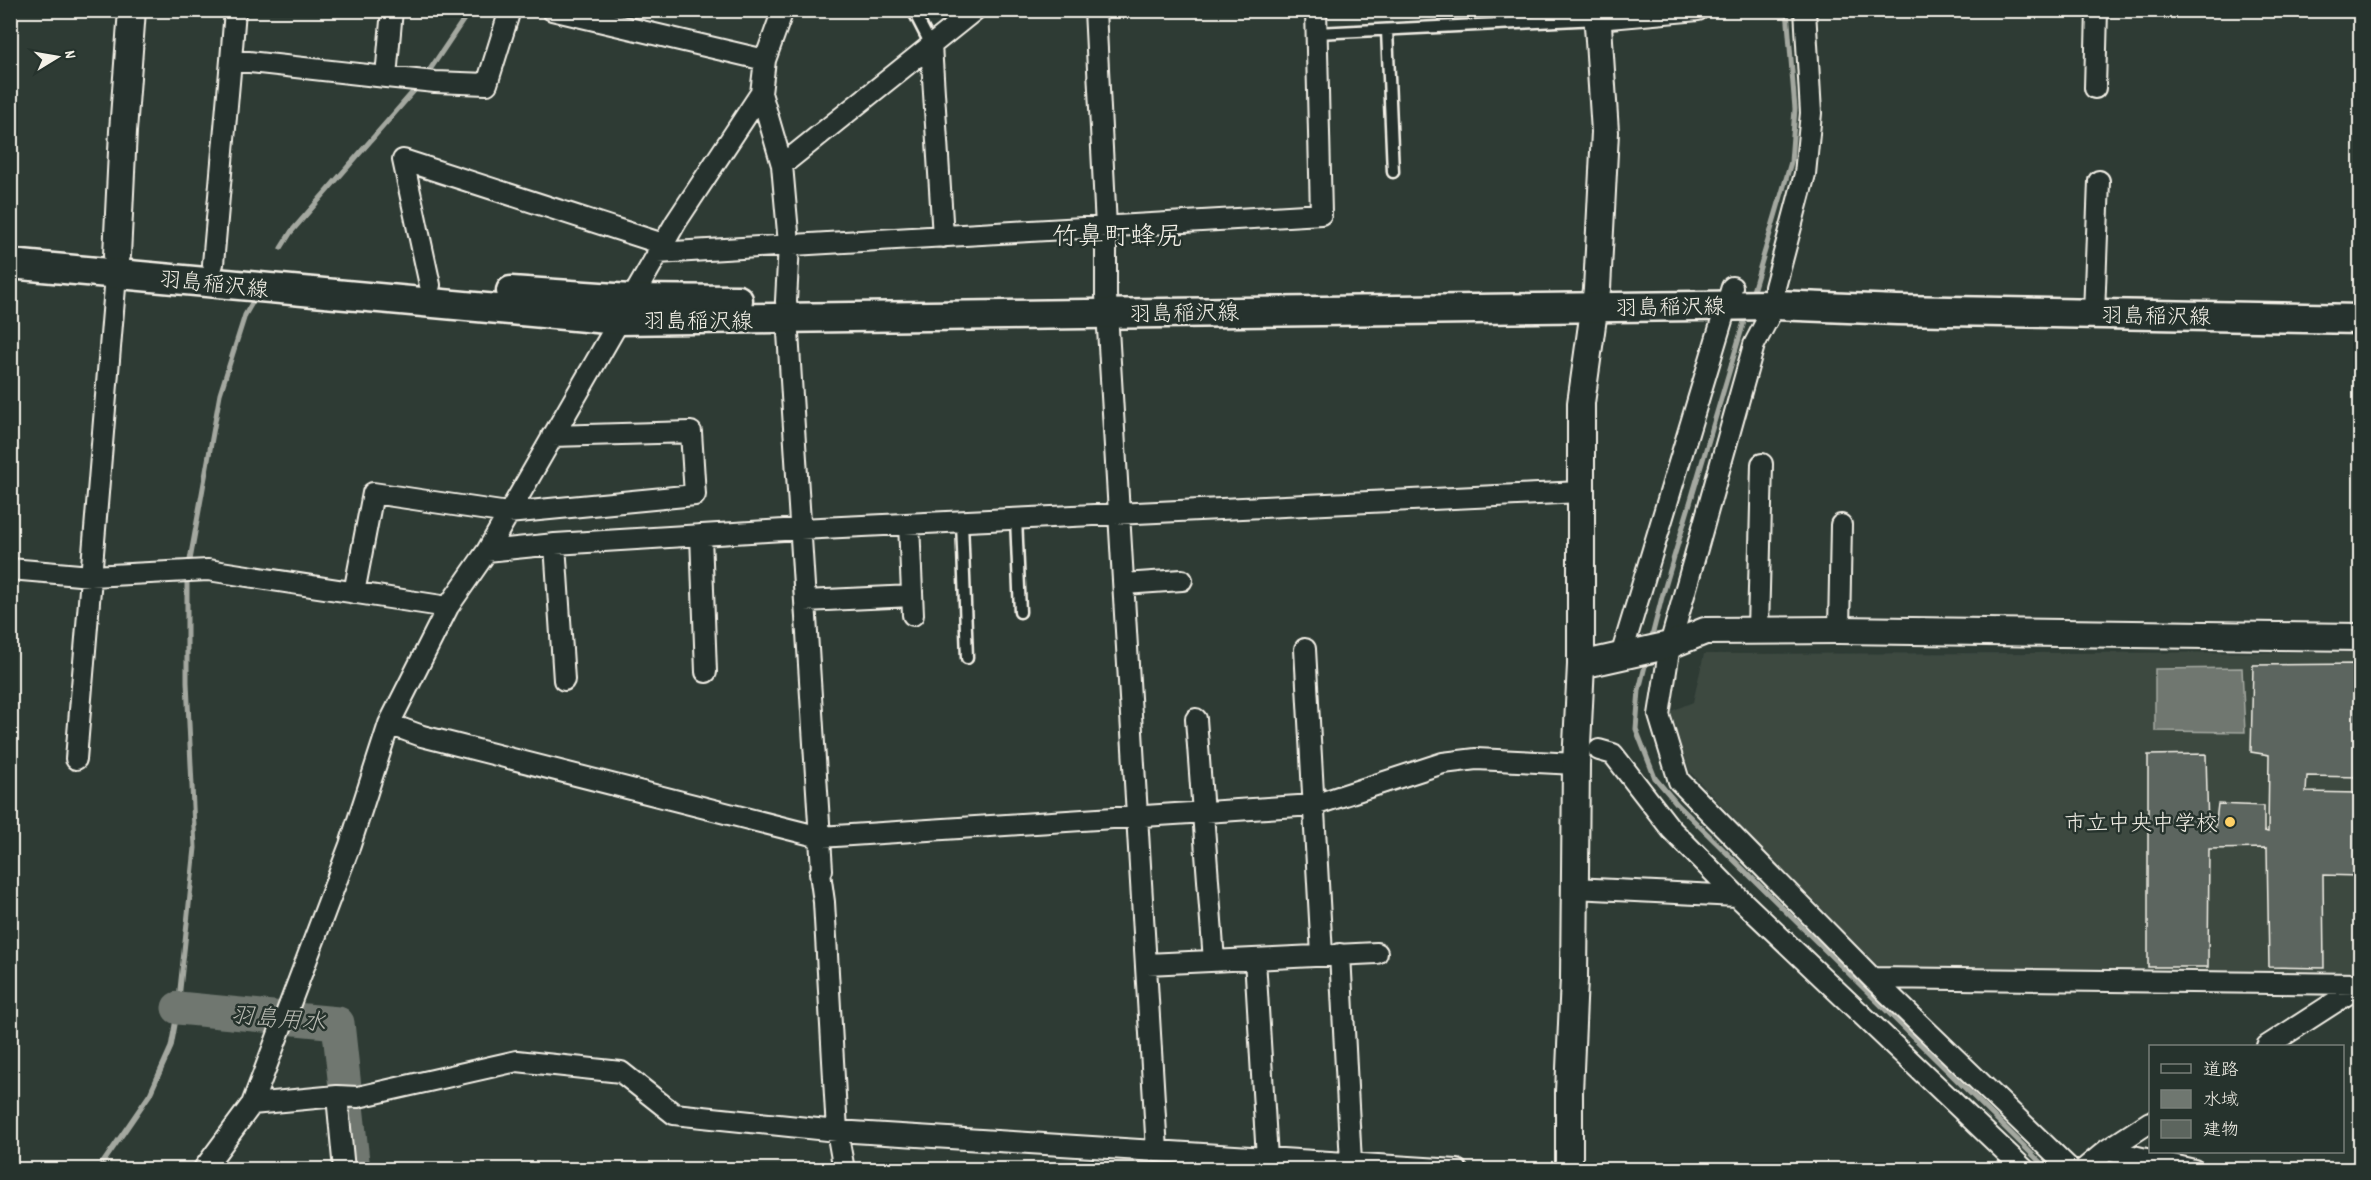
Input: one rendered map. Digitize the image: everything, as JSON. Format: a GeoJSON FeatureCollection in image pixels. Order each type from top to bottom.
{"type":"FeatureCollection","features":[{"type":"Feature","properties":{"kind":"main road","name":"羽島稲沢線"},"geometry":{"type":"LineString","coordinates":[[10,245],[308,293],[624,309],[786,310],[1752,296],[2095,305],[2361,319]]}},
{"type":"Feature","properties":{"kind":"main road","name":"羽島稲沢線"},"geometry":{"type":"LineString","coordinates":[[10,264],[213,264],[430,285],[624,309]]}},
{"type":"Feature","properties":{"kind":"main road","name":"羽島稲沢線"},"geometry":{"type":"LineString","coordinates":[[2095,305],[2361,301]]}},
{"type":"Feature","properties":{"kind":"street"},"geometry":{"type":"LineString","coordinates":[[76,759],[117,264],[123,131],[132,10]]}},
{"type":"Feature","properties":{"kind":"street"},"geometry":{"type":"LineString","coordinates":[[213,264],[235,10]]}},
{"type":"Feature","properties":{"kind":"street"},"geometry":{"type":"LineString","coordinates":[[386,77],[392,10]]}},
{"type":"Feature","properties":{"kind":"street"},"geometry":{"type":"LineString","coordinates":[[231,60],[412,80],[487,84],[510,10]]}},
{"type":"Feature","properties":{"kind":"street"},"geometry":{"type":"LineString","coordinates":[[552,10],[765,60]]}},
{"type":"Feature","properties":{"kind":"street"},"geometry":{"type":"LineString","coordinates":[[783,10],[765,60],[761,93],[782,165],[789,244],[786,310],[837,1131],[843,1170]]}},
{"type":"Feature","properties":{"kind":"street"},"geometry":{"type":"LineString","coordinates":[[782,165],[975,10]]}},
{"type":"Feature","properties":{"kind":"street"},"geometry":{"type":"LineString","coordinates":[[1095,10],[1106,227],[1107,304],[1157,1150]]}},
{"type":"Feature","properties":{"kind":"street"},"geometry":{"type":"LineString","coordinates":[[430,285],[403,160],[660,248],[943,237],[1321,214],[1316,10]]}},
{"type":"Feature","properties":{"kind":"street"},"geometry":{"type":"LineString","coordinates":[[1569,1170],[1576,764],[1581,665],[1581,403],[1596,298],[1605,132],[1598,15],[1698,10]]}},
{"type":"Feature","properties":{"kind":"street"},"geometry":{"type":"LineString","coordinates":[[1804,10],[1811,113],[1805,174],[1752,296],[1647,650],[1659,715],[1679,781],[1872,978],[2071,1170]]}},
{"type":"Feature","properties":{"kind":"street"},"geometry":{"type":"LineString","coordinates":[[2096,88],[2097,10]]}},
{"type":"Feature","properties":{"kind":"street"},"geometry":{"type":"LineString","coordinates":[[931,45],[943,237]]}},
{"type":"Feature","properties":{"kind":"street"},"geometry":{"type":"LineString","coordinates":[[202,1170],[252,1104],[350,845],[389,724],[448,607],[487,551],[660,248],[761,93]]}},
{"type":"Feature","properties":{"kind":"street"},"geometry":{"type":"LineString","coordinates":[[2095,305],[2099,181]]}},
{"type":"Feature","properties":{"kind":"street"},"geometry":{"type":"LineString","coordinates":[[1647,650],[1754,345],[1752,296]]}},
{"type":"Feature","properties":{"kind":"street"},"geometry":{"type":"LineString","coordinates":[[354,593],[373,493],[508,513],[695,495],[691,432],[552,436]]}},
{"type":"Feature","properties":{"kind":"street"},"geometry":{"type":"LineString","coordinates":[[1758,630],[1762,464]]}},
{"type":"Feature","properties":{"kind":"street"},"geometry":{"type":"LineString","coordinates":[[487,551],[555,544],[800,529],[1581,492]]}},
{"type":"Feature","properties":{"kind":"street"},"geometry":{"type":"LineString","coordinates":[[805,601],[912,606],[909,524]]}},
{"type":"Feature","properties":{"kind":"street"},"geometry":{"type":"LineString","coordinates":[[1839,630],[1841,525]]}},
{"type":"Feature","properties":{"kind":"street"},"geometry":{"type":"LineString","coordinates":[[700,535],[706,672]]}},
{"type":"Feature","properties":{"kind":"street"},"geometry":{"type":"LineString","coordinates":[[555,544],[564,680]]}},
{"type":"Feature","properties":{"kind":"street"},"geometry":{"type":"LineString","coordinates":[[10,569],[91,576],[208,570],[448,607]]}},
{"type":"Feature","properties":{"kind":"street"},"geometry":{"type":"LineString","coordinates":[[1124,584],[1182,580]]}},
{"type":"Feature","properties":{"kind":"street"},"geometry":{"type":"LineString","coordinates":[[1581,665],[1647,650],[1705,631],[1839,630],[2361,637]]}},
{"type":"Feature","properties":{"kind":"street"},"geometry":{"type":"LineString","coordinates":[[1305,649],[1314,805],[1351,1163]]}},
{"type":"Feature","properties":{"kind":"street"},"geometry":{"type":"LineString","coordinates":[[1196,719],[1214,961]]}},
{"type":"Feature","properties":{"kind":"street"},"geometry":{"type":"LineString","coordinates":[[389,724],[422,736],[820,837],[1314,805],[1443,763],[1476,759],[1576,764]]}},
{"type":"Feature","properties":{"kind":"street"},"geometry":{"type":"LineString","coordinates":[[1599,750],[1613,754],[1671,829],[1737,896],[2025,1170]]}},
{"type":"Feature","properties":{"kind":"street"},"geometry":{"type":"LineString","coordinates":[[1574,888],[1737,896]]}},
{"type":"Feature","properties":{"kind":"street"},"geometry":{"type":"LineString","coordinates":[[1147,964],[1377,953]]}},
{"type":"Feature","properties":{"kind":"street"},"geometry":{"type":"LineString","coordinates":[[1255,959],[1267,1158]]}},
{"type":"Feature","properties":{"kind":"street"},"geometry":{"type":"LineString","coordinates":[[1872,978],[2361,985]]}},
{"type":"Feature","properties":{"kind":"street"},"geometry":{"type":"LineString","coordinates":[[2270,1045],[2361,985]]}},
{"type":"Feature","properties":{"kind":"street"},"geometry":{"type":"LineString","coordinates":[[252,1104],[337,1096],[358,1097],[517,1061],[621,1072],[674,1114],[837,1131],[1457,1170]]}},
{"type":"Feature","properties":{"kind":"street"},"geometry":{"type":"LineString","coordinates":[[337,1096],[344,1170]]}},
{"type":"Feature","properties":{"kind":"street"},"geometry":{"type":"LineString","coordinates":[[2083,1170],[2107,1150],[2149,1123]]}},
{"type":"Feature","properties":{"kind":"street"},"geometry":{"type":"LineString","coordinates":[[2107,1150],[2194,1170]]}},
{"type":"Feature","properties":{"kind":"lane"},"geometry":{"type":"LineString","coordinates":[[914,10],[931,45]]}},
{"type":"Feature","properties":{"kind":"lane"},"geometry":{"type":"LineString","coordinates":[[1317,33],[1598,15]]}},
{"type":"Feature","properties":{"kind":"lane"},"geometry":{"type":"LineString","coordinates":[[1387,30],[1393,172]]}},
{"type":"Feature","properties":{"kind":"lane"},"geometry":{"type":"LineString","coordinates":[[1016,518],[1020,612]]}},
{"type":"Feature","properties":{"kind":"lane"},"geometry":{"type":"LineString","coordinates":[[962,521],[968,658]]}},
{"type":"Feature","properties":{"kind":"shaded area"},"geometry":{"type":"Polygon","coordinates":[[[2360,652],[2360,975],[1876,971],[1690,772],[1669,712],[1693,702],[1704,654],[2360,652]]]}},
{"type":"Feature","properties":{"kind":"water"},"geometry":{"type":"Polygon","coordinates":[[[2242,668],[2245,732],[2155,731],[2155,669],[2242,668]]]}},
{"type":"Feature","properties":{"kind":"building"},"geometry":{"type":"Polygon","coordinates":[[[2360,664],[2360,777],[2307,776],[2306,792],[2359,793],[2358,876],[2323,875],[2324,968],[2269,967],[2267,848],[2209,849],[2208,967],[2148,967],[2148,755],[2206,754],[2208,830],[2215,829],[2218,804],[2264,806],[2264,831],[2268,832],[2269,755],[2251,752],[2253,665],[2360,664]]]}},
{"type":"Feature","properties":{"kind":"waterway"},"geometry":{"type":"LineString","coordinates":[[425,77],[470,10]]}},
{"type":"Feature","properties":{"kind":"waterway"},"geometry":{"type":"LineString","coordinates":[[1751,298],[1791,162],[1795,109],[1787,10]]}},
{"type":"Feature","properties":{"kind":"waterway"},"geometry":{"type":"LineString","coordinates":[[281,248],[291,232],[419,85]]}},
{"type":"Feature","properties":{"kind":"waterway"},"geometry":{"type":"LineString","coordinates":[[190,560],[220,394],[245,315],[252,303]]}},
{"type":"Feature","properties":{"kind":"waterway"},"geometry":{"type":"LineString","coordinates":[[1651,640],[1746,315]]}},
{"type":"Feature","properties":{"kind":"waterway"},"geometry":{"type":"LineString","coordinates":[[98,1170],[150,1094],[171,1047],[178,1008],[195,848],[187,682],[187,579]]}},
{"type":"Feature","properties":{"kind":"waterway"},"geometry":{"type":"LineString","coordinates":[[1647,658],[1639,690],[1636,729],[1655,778],[1678,805],[2048,1170]]}},
{"type":"Feature","properties":{"kind":"waterway","name":"羽島用水"},"geometry":{"type":"LineString","coordinates":[[178,1008],[338,1023],[354,1170]]}},
{"type":"Feature","properties":{"kind":"place","name":"市立中央中学校"},"geometry":{"type":"Point","coordinates":[2230,822]}},
{"type":"Feature","properties":{"kind":"district","name":"竹鼻町蜂尻"},"geometry":{"type":"Point","coordinates":[1117,235]}}]}
